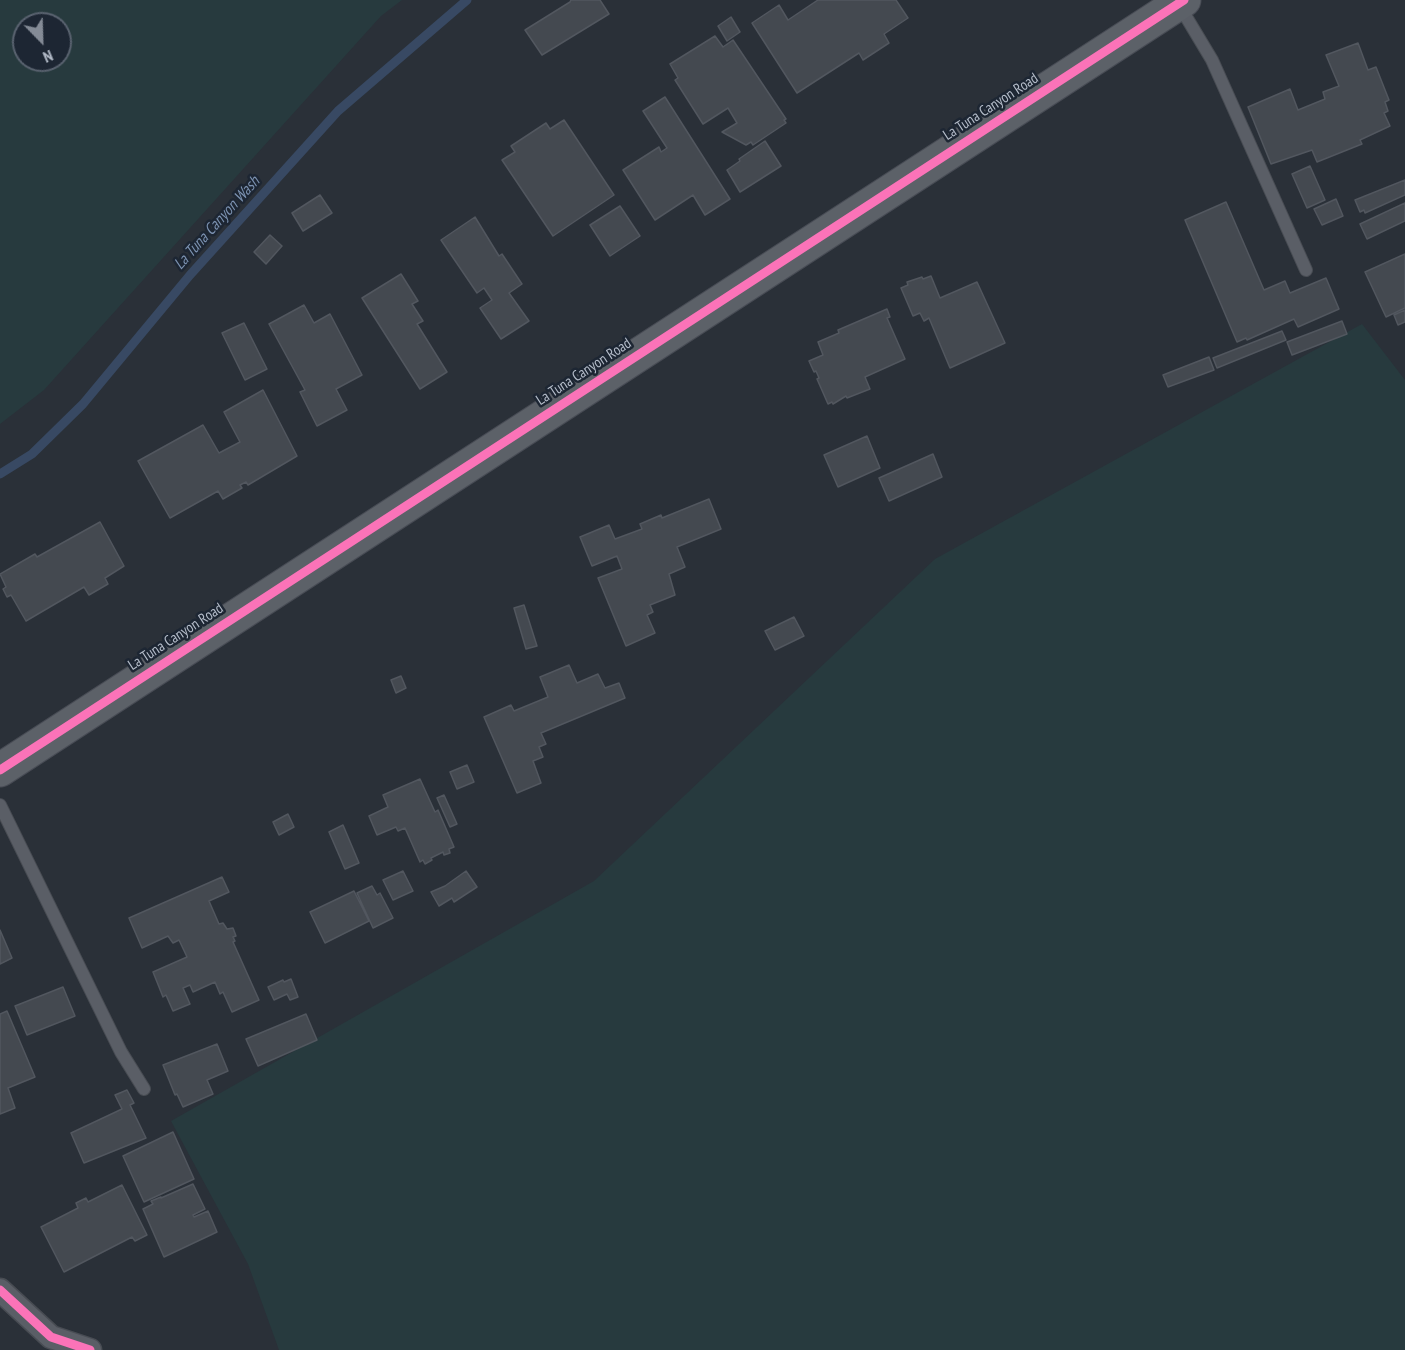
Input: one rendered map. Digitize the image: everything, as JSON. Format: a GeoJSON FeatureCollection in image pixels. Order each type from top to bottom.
{"type":"FeatureCollection","features":[{"type":"Feature","properties":{"kind":"main road","name":"La Tuna Canyon Road"},"geometry":{"type":"LineString","coordinates":[[0,770],[1181,2]]}},
{"type":"Feature","properties":{"kind":"street"},"geometry":{"type":"LineString","coordinates":[[0,1290],[47,1343],[90,1350]]}},
{"type":"Feature","properties":{"kind":"lane"},"geometry":{"type":"LineString","coordinates":[[1181,2],[1212,60],[1306,270]]}},
{"type":"Feature","properties":{"kind":"lane"},"geometry":{"type":"LineString","coordinates":[[0,805],[121,1052],[144,1089]]}},
{"type":"Feature","properties":{"kind":"green space"},"geometry":{"type":"Polygon","coordinates":[[[0,0],[402,0],[381,16],[44,390],[0,424],[0,0]]]}},
{"type":"Feature","properties":{"kind":"green space"},"geometry":{"type":"Polygon","coordinates":[[[1362,324],[1405,380],[1405,1350],[279,1350],[248,1264],[171,1121],[594,881],[935,559],[1362,324]]]}},
{"type":"Feature","properties":{"kind":"building"},"geometry":{"type":"Polygon","coordinates":[[[571,0],[600,0],[609,14],[542,55],[525,30],[571,0]]]}},
{"type":"Feature","properties":{"kind":"building"},"geometry":{"type":"Polygon","coordinates":[[[818,0],[896,0],[908,18],[884,34],[889,43],[863,60],[859,53],[797,93],[752,23],[779,5],[788,20],[818,0]]]}},
{"type":"Feature","properties":{"kind":"building"},"geometry":{"type":"Polygon","coordinates":[[[731,17],[740,32],[727,41],[718,26],[731,17]]]}},
{"type":"Feature","properties":{"kind":"building"},"geometry":{"type":"Polygon","coordinates":[[[715,36],[723,47],[733,40],[786,119],[784,120],[786,123],[753,145],[751,142],[746,145],[722,132],[737,123],[728,108],[703,124],[675,80],[678,78],[670,64],[715,36]]]}},
{"type":"Feature","properties":{"kind":"building"},"geometry":{"type":"Polygon","coordinates":[[[1358,43],[1368,70],[1376,67],[1389,100],[1385,102],[1388,111],[1384,113],[1390,126],[1360,140],[1362,144],[1317,162],[1312,150],[1271,164],[1248,107],[1290,89],[1298,110],[1325,99],[1323,92],[1339,86],[1326,55],[1358,43]]]}},
{"type":"Feature","properties":{"kind":"building"},"geometry":{"type":"Polygon","coordinates":[[[665,97],[730,199],[705,215],[693,195],[655,220],[623,170],[659,147],[661,152],[667,148],[643,111],[665,97]]]}},
{"type":"Feature","properties":{"kind":"building"},"geometry":{"type":"Polygon","coordinates":[[[564,120],[614,195],[553,236],[502,160],[515,152],[511,146],[546,123],[550,129],[564,120]]]}},
{"type":"Feature","properties":{"kind":"building"},"geometry":{"type":"Polygon","coordinates":[[[765,141],[781,166],[740,192],[727,170],[765,141]]]}},
{"type":"Feature","properties":{"kind":"building"},"geometry":{"type":"Polygon","coordinates":[[[1310,166],[1325,200],[1307,208],[1292,174],[1310,166]]]}},
{"type":"Feature","properties":{"kind":"building"},"geometry":{"type":"Polygon","coordinates":[[[1405,180],[1405,195],[1365,213],[1364,210],[1360,212],[1355,200],[1405,180]]]}},
{"type":"Feature","properties":{"kind":"building"},"geometry":{"type":"Polygon","coordinates":[[[320,195],[332,213],[303,231],[292,213],[320,195]]]}},
{"type":"Feature","properties":{"kind":"building"},"geometry":{"type":"Polygon","coordinates":[[[1336,199],[1343,216],[1322,225],[1314,209],[1336,199]]]}},
{"type":"Feature","properties":{"kind":"building"},"geometry":{"type":"Polygon","coordinates":[[[1226,202],[1264,290],[1285,281],[1290,293],[1326,278],[1339,309],[1298,327],[1294,319],[1247,340],[1246,338],[1237,342],[1185,220],[1226,202]]]}},
{"type":"Feature","properties":{"kind":"building"},"geometry":{"type":"Polygon","coordinates":[[[1405,203],[1405,221],[1367,239],[1360,224],[1405,203]]]}},
{"type":"Feature","properties":{"kind":"building"},"geometry":{"type":"Polygon","coordinates":[[[620,206],[640,236],[610,256],[590,225],[620,206]]]}},
{"type":"Feature","properties":{"kind":"building"},"geometry":{"type":"Polygon","coordinates":[[[475,217],[499,256],[502,254],[522,284],[509,293],[529,321],[501,339],[480,308],[492,300],[484,288],[477,293],[441,240],[475,217]]]}},
{"type":"Feature","properties":{"kind":"building"},"geometry":{"type":"Polygon","coordinates":[[[270,235],[282,246],[266,264],[254,252],[270,235]]]}},
{"type":"Feature","properties":{"kind":"building"},"geometry":{"type":"Polygon","coordinates":[[[1405,254],[1405,308],[1386,317],[1365,272],[1405,254]]]}},
{"type":"Feature","properties":{"kind":"building"},"geometry":{"type":"Polygon","coordinates":[[[401,274],[418,301],[412,304],[423,321],[417,324],[447,372],[420,389],[362,298],[401,274]]]}},
{"type":"Feature","properties":{"kind":"building"},"geometry":{"type":"Polygon","coordinates":[[[931,276],[940,298],[977,282],[1005,343],[950,368],[929,318],[924,321],[920,313],[913,316],[901,288],[908,285],[907,282],[931,276]]]}},
{"type":"Feature","properties":{"kind":"building"},"geometry":{"type":"Polygon","coordinates":[[[304,305],[314,323],[330,314],[362,375],[336,389],[347,410],[317,426],[300,392],[305,390],[269,324],[304,305]]]}},
{"type":"Feature","properties":{"kind":"building"},"geometry":{"type":"Polygon","coordinates":[[[887,309],[890,317],[887,318],[905,359],[865,377],[870,389],[828,404],[816,371],[814,372],[809,361],[823,355],[818,342],[839,333],[838,330],[887,309]]]}},
{"type":"Feature","properties":{"kind":"building"},"geometry":{"type":"Polygon","coordinates":[[[1405,310],[1405,322],[1398,325],[1394,315],[1405,310]]]}},
{"type":"Feature","properties":{"kind":"building"},"geometry":{"type":"Polygon","coordinates":[[[1342,321],[1347,334],[1292,355],[1287,342],[1342,321]]]}},
{"type":"Feature","properties":{"kind":"building"},"geometry":{"type":"Polygon","coordinates":[[[244,323],[267,369],[245,380],[222,333],[244,323]]]}},
{"type":"Feature","properties":{"kind":"building"},"geometry":{"type":"Polygon","coordinates":[[[1282,331],[1286,340],[1217,368],[1213,358],[1282,331]]]}},
{"type":"Feature","properties":{"kind":"building"},"geometry":{"type":"Polygon","coordinates":[[[1209,357],[1214,370],[1168,387],[1163,375],[1209,357]]]}},
{"type":"Feature","properties":{"kind":"building"},"geometry":{"type":"Polygon","coordinates":[[[263,390],[297,456],[248,485],[246,482],[240,485],[242,488],[223,499],[218,491],[170,518],[138,461],[203,425],[219,453],[240,442],[224,412],[263,390]]]}},
{"type":"Feature","properties":{"kind":"building"},"geometry":{"type":"Polygon","coordinates":[[[867,436],[880,468],[838,487],[824,455],[867,436]]]}},
{"type":"Feature","properties":{"kind":"building"},"geometry":{"type":"Polygon","coordinates":[[[933,454],[942,477],[889,501],[879,478],[933,454]]]}},
{"type":"Feature","properties":{"kind":"building"},"geometry":{"type":"Polygon","coordinates":[[[709,499],[721,529],[677,547],[685,567],[669,574],[675,595],[650,605],[653,612],[647,615],[655,633],[626,646],[598,578],[622,569],[617,556],[592,566],[580,537],[609,525],[615,539],[642,529],[640,524],[661,515],[662,518],[709,499]]]}},
{"type":"Feature","properties":{"kind":"building"},"geometry":{"type":"Polygon","coordinates":[[[100,522],[124,566],[105,578],[108,584],[89,595],[84,587],[26,621],[11,595],[7,597],[3,589],[6,587],[0,574],[35,554],[37,557],[100,522]]]}},
{"type":"Feature","properties":{"kind":"building"},"geometry":{"type":"Polygon","coordinates":[[[524,605],[537,646],[526,649],[514,608],[524,605]]]}},
{"type":"Feature","properties":{"kind":"building"},"geometry":{"type":"Polygon","coordinates":[[[794,617],[804,636],[775,650],[765,631],[794,617]]]}},
{"type":"Feature","properties":{"kind":"building"},"geometry":{"type":"Polygon","coordinates":[[[569,665],[577,683],[598,674],[605,688],[619,683],[625,698],[541,733],[546,744],[539,747],[543,757],[533,761],[541,783],[517,793],[484,717],[511,705],[514,711],[548,697],[540,677],[569,665]]]}},
{"type":"Feature","properties":{"kind":"building"},"geometry":{"type":"Polygon","coordinates":[[[401,676],[406,688],[396,693],[391,680],[401,676]]]}},
{"type":"Feature","properties":{"kind":"building"},"geometry":{"type":"Polygon","coordinates":[[[467,765],[474,782],[457,789],[450,772],[467,765]]]}},
{"type":"Feature","properties":{"kind":"building"},"geometry":{"type":"Polygon","coordinates":[[[420,779],[435,812],[438,810],[454,847],[449,849],[450,853],[444,855],[443,852],[425,864],[423,860],[420,862],[405,828],[398,831],[396,827],[377,835],[369,816],[388,807],[383,795],[420,779]]]}},
{"type":"Feature","properties":{"kind":"building"},"geometry":{"type":"Polygon","coordinates":[[[444,795],[457,824],[450,827],[437,798],[444,795]]]}},
{"type":"Feature","properties":{"kind":"building"},"geometry":{"type":"Polygon","coordinates":[[[288,814],[294,827],[279,835],[273,822],[288,814]]]}},
{"type":"Feature","properties":{"kind":"building"},"geometry":{"type":"Polygon","coordinates":[[[343,825],[359,863],[345,869],[329,832],[343,825]]]}},
{"type":"Feature","properties":{"kind":"building"},"geometry":{"type":"Polygon","coordinates":[[[403,871],[413,891],[393,900],[383,880],[403,871]]]}},
{"type":"Feature","properties":{"kind":"building"},"geometry":{"type":"Polygon","coordinates":[[[466,871],[477,887],[454,902],[452,898],[439,906],[431,892],[445,886],[466,871]]]}},
{"type":"Feature","properties":{"kind":"building"},"geometry":{"type":"Polygon","coordinates":[[[222,877],[229,892],[209,901],[219,924],[223,923],[227,929],[233,928],[236,936],[233,937],[235,941],[233,942],[259,1000],[232,1012],[223,992],[220,994],[215,982],[193,992],[190,985],[183,988],[190,1004],[173,1011],[166,995],[163,997],[153,972],[187,957],[179,940],[173,943],[168,936],[142,948],[129,918],[222,877]]]}},
{"type":"Feature","properties":{"kind":"building"},"geometry":{"type":"Polygon","coordinates":[[[372,886],[377,895],[380,893],[393,918],[373,928],[357,893],[372,886]]]}},
{"type":"Feature","properties":{"kind":"building"},"geometry":{"type":"Polygon","coordinates":[[[354,891],[369,921],[325,943],[310,912],[354,891]]]}},
{"type":"Feature","properties":{"kind":"building"},"geometry":{"type":"Polygon","coordinates":[[[0,930],[12,958],[0,964],[0,930]]]}},
{"type":"Feature","properties":{"kind":"building"},"geometry":{"type":"Polygon","coordinates":[[[291,979],[298,997],[290,1000],[287,994],[274,1000],[268,987],[291,979]]]}},
{"type":"Feature","properties":{"kind":"building"},"geometry":{"type":"Polygon","coordinates":[[[63,987],[75,1016],[27,1035],[15,1006],[63,987]]]}},
{"type":"Feature","properties":{"kind":"building"},"geometry":{"type":"Polygon","coordinates":[[[7,1011],[35,1077],[8,1088],[15,1108],[0,1114],[0,1014],[7,1011]]]}},
{"type":"Feature","properties":{"kind":"building"},"geometry":{"type":"Polygon","coordinates":[[[306,1014],[317,1040],[258,1066],[246,1039],[306,1014]]]}},
{"type":"Feature","properties":{"kind":"building"},"geometry":{"type":"Polygon","coordinates":[[[217,1044],[228,1071],[207,1080],[213,1094],[183,1107],[177,1094],[175,1095],[163,1065],[217,1044]]]}},
{"type":"Feature","properties":{"kind":"building"},"geometry":{"type":"Polygon","coordinates":[[[127,1090],[134,1103],[130,1105],[146,1138],[84,1163],[71,1133],[122,1109],[115,1095],[127,1090]]]}},
{"type":"Feature","properties":{"kind":"building"},"geometry":{"type":"Polygon","coordinates":[[[173,1132],[194,1179],[144,1202],[123,1156],[173,1132]]]}},
{"type":"Feature","properties":{"kind":"building"},"geometry":{"type":"Polygon","coordinates":[[[193,1184],[205,1209],[193,1215],[194,1217],[208,1211],[217,1232],[164,1257],[143,1209],[153,1204],[151,1201],[193,1184]]]}},
{"type":"Feature","properties":{"kind":"building"},"geometry":{"type":"Polygon","coordinates":[[[122,1185],[147,1235],[135,1241],[132,1237],[64,1272],[41,1227],[78,1208],[76,1203],[86,1198],[88,1202],[122,1185]]]}},
{"type":"Feature","properties":{"kind":"waterway","name":"La Tuna Canyon Wash"},"geometry":{"type":"LineString","coordinates":[[0,474],[32,454],[83,404],[190,275],[338,111],[467,0]]}},
{"type":"Feature","properties":{"kind":"cycle path"},"geometry":{"type":"LineString","coordinates":[[0,770],[1184,0]]}},
{"type":"Feature","properties":{"kind":"cycle path"},"geometry":{"type":"LineString","coordinates":[[0,1290],[51,1337],[90,1350]]}}]}
